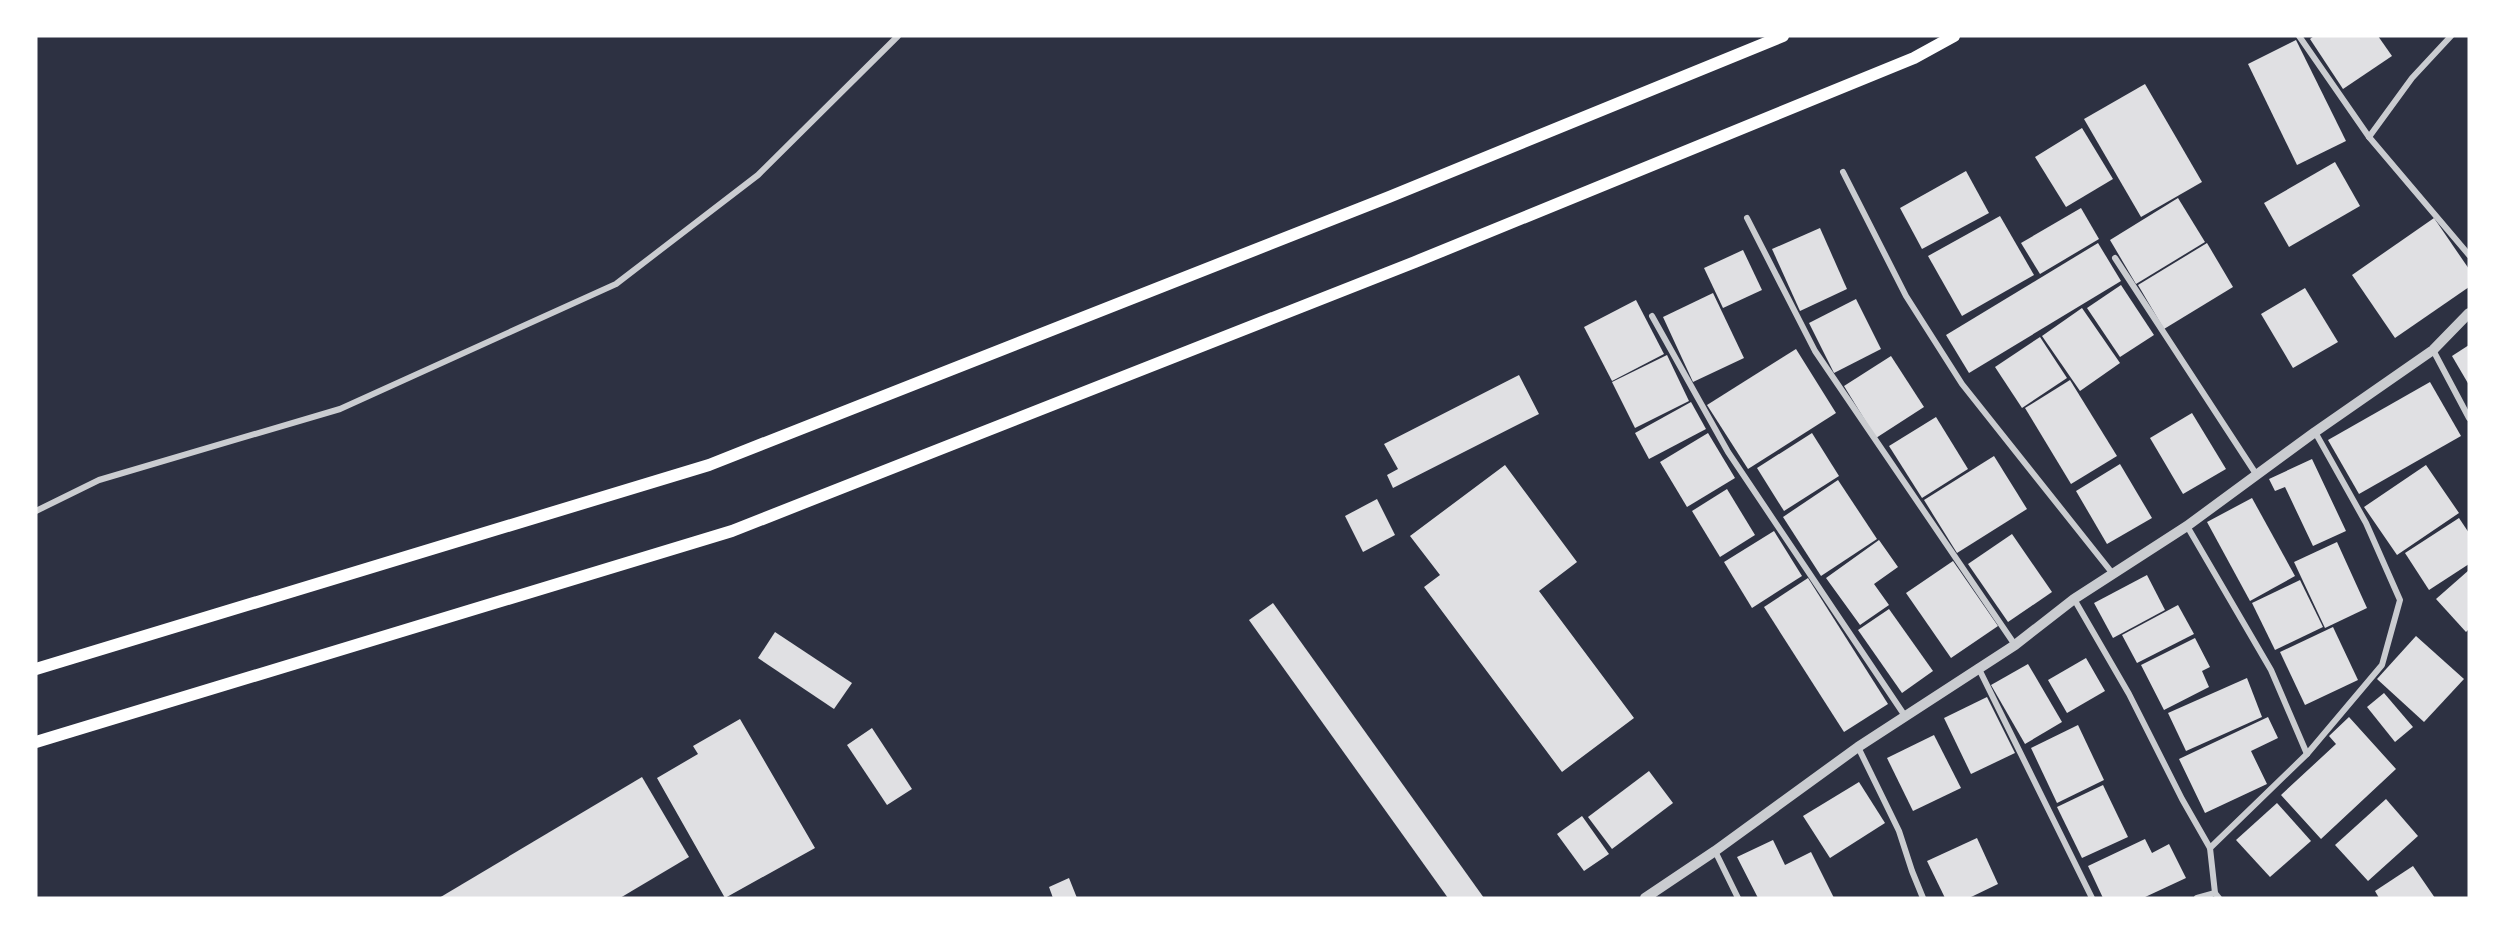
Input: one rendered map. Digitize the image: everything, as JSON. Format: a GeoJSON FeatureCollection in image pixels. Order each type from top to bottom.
{"type":"FeatureCollection","features":[{"type":"Feature","properties":{"kind":"main road"},"geometry":{"type":"LineString","coordinates":[[36,669],[709,465],[1389,197],[1783,36]]}},
{"type":"Feature","properties":{"kind":"main road"},"geometry":{"type":"LineString","coordinates":[[36,742],[732,531],[1415,262],[1914,58],[1954,36]]}},
{"type":"Feature","properties":{"kind":"street"},"geometry":{"type":"LineString","coordinates":[[36,511],[99,480],[339,409],[616,284],[758,175],[898,36]]}},
{"type":"Feature","properties":{"kind":"street"},"geometry":{"type":"LineString","coordinates":[[2299,36],[2369,136],[2469,255]]}},
{"type":"Feature","properties":{"kind":"street"},"geometry":{"type":"LineString","coordinates":[[2369,136],[2412,78],[2451,36]]}},
{"type":"Feature","properties":{"kind":"street"},"geometry":{"type":"LineString","coordinates":[[1843,172],[1906,296],[1962,384],[2114,575]]}},
{"type":"Feature","properties":{"kind":"street"},"geometry":{"type":"LineString","coordinates":[[1747,218],[1815,351],[2015,645]]}},
{"type":"Feature","properties":{"kind":"street"},"geometry":{"type":"LineString","coordinates":[[2115,258],[2256,474]]}},
{"type":"Feature","properties":{"kind":"street"},"geometry":{"type":"LineString","coordinates":[[1645,898],[1715,851],[1858,747],[2015,645],[2074,599],[2114,575],[2187,525],[2315,432],[2433,351],[2469,313]]}},
{"type":"Feature","properties":{"kind":"street"},"geometry":{"type":"LineString","coordinates":[[1652,316],[1728,452],[1905,716]]}},
{"type":"Feature","properties":{"kind":"street"},"geometry":{"type":"LineString","coordinates":[[2433,351],[2469,418]]}},
{"type":"Feature","properties":{"kind":"street"},"geometry":{"type":"LineString","coordinates":[[2210,848],[2307,754],[2382,665],[2400,600],[2366,523],[2315,432]]}},
{"type":"Feature","properties":{"kind":"street"},"geometry":{"type":"LineString","coordinates":[[2187,525],[2271,670],[2307,754]]}},
{"type":"Feature","properties":{"kind":"street"},"geometry":{"type":"LineString","coordinates":[[2074,599],[2129,694],[2182,799],[2210,848],[2217,896],[2197,898]]}},
{"type":"Feature","properties":{"kind":"street"},"geometry":{"type":"LineString","coordinates":[[1978,667],[2091,898]]}},
{"type":"Feature","properties":{"kind":"street"},"geometry":{"type":"LineString","coordinates":[[1858,747],[1899,831],[1923,898]]}},
{"type":"Feature","properties":{"kind":"street"},"geometry":{"type":"LineString","coordinates":[[1715,851],[1738,898]]}},
{"type":"Feature","properties":{"kind":"building"},"geometry":{"type":"Polygon","coordinates":[[[2314,36],[2378,36],[2392,56],[2343,89],[2310,39],[2314,36]]]}},
{"type":"Feature","properties":{"kind":"building"},"geometry":{"type":"Polygon","coordinates":[[[2296,40],[2346,141],[2297,165],[2248,64],[2296,40]]]}},
{"type":"Feature","properties":{"kind":"building"},"geometry":{"type":"Polygon","coordinates":[[[2145,84],[2202,182],[2141,217],[2084,119],[2145,84]]]}},
{"type":"Feature","properties":{"kind":"building"},"geometry":{"type":"Polygon","coordinates":[[[2082,128],[2113,179],[2066,207],[2035,157],[2082,128]]]}},
{"type":"Feature","properties":{"kind":"building"},"geometry":{"type":"Polygon","coordinates":[[[2335,162],[2360,206],[2289,247],[2264,203],[2335,162]]]}},
{"type":"Feature","properties":{"kind":"building"},"geometry":{"type":"Polygon","coordinates":[[[1966,171],[1989,213],[1922,249],[1900,208],[1966,171]]]}},
{"type":"Feature","properties":{"kind":"building"},"geometry":{"type":"Polygon","coordinates":[[[2178,198],[2205,242],[2136,284],[2110,240],[2178,198]]]}},
{"type":"Feature","properties":{"kind":"building"},"geometry":{"type":"Polygon","coordinates":[[[2081,208],[2099,239],[2040,274],[2021,243],[2081,208]]]}},
{"type":"Feature","properties":{"kind":"building"},"geometry":{"type":"Polygon","coordinates":[[[2000,216],[2034,275],[1962,316],[1928,256],[2000,216]]]}},
{"type":"Feature","properties":{"kind":"building"},"geometry":{"type":"Polygon","coordinates":[[[2434,218],[2469,269],[2469,287],[2395,338],[2352,275],[2434,218]]]}},
{"type":"Feature","properties":{"kind":"building"},"geometry":{"type":"Polygon","coordinates":[[[1820,228],[1847,289],[1800,311],[1772,249],[1820,228]]]}},
{"type":"Feature","properties":{"kind":"building"},"geometry":{"type":"Polygon","coordinates":[[[2098,243],[2121,281],[1969,373],[1946,335],[2098,243]]]}},
{"type":"Feature","properties":{"kind":"building"},"geometry":{"type":"Polygon","coordinates":[[[2207,243],[2233,287],[2164,329],[2138,285],[2207,243]]]}},
{"type":"Feature","properties":{"kind":"building"},"geometry":{"type":"Polygon","coordinates":[[[1743,250],[1762,290],[1723,308],[1704,268],[1743,250]]]}},
{"type":"Feature","properties":{"kind":"building"},"geometry":{"type":"Polygon","coordinates":[[[2121,285],[2154,335],[2120,357],[2087,308],[2121,285]]]}},
{"type":"Feature","properties":{"kind":"building"},"geometry":{"type":"Polygon","coordinates":[[[2305,288],[2338,342],[2293,368],[2261,314],[2305,288]]]}},
{"type":"Feature","properties":{"kind":"building"},"geometry":{"type":"Polygon","coordinates":[[[1713,293],[1744,358],[1693,382],[1663,317],[1713,293]]]}},
{"type":"Feature","properties":{"kind":"building"},"geometry":{"type":"Polygon","coordinates":[[[1856,299],[1881,349],[1834,373],[1809,323],[1856,299]]]}},
{"type":"Feature","properties":{"kind":"building"},"geometry":{"type":"Polygon","coordinates":[[[1636,300],[1664,354],[1612,381],[1584,327],[1636,300]]]}},
{"type":"Feature","properties":{"kind":"building"},"geometry":{"type":"Polygon","coordinates":[[[2082,308],[2120,363],[2080,391],[2042,336],[2082,308]]]}},
{"type":"Feature","properties":{"kind":"building"},"geometry":{"type":"Polygon","coordinates":[[[2040,337],[2067,378],[2022,408],[1995,367],[2040,337]]]}},
{"type":"Feature","properties":{"kind":"building"},"geometry":{"type":"Polygon","coordinates":[[[2469,345],[2469,385],[2452,356],[2469,345]]]}},
{"type":"Feature","properties":{"kind":"building"},"geometry":{"type":"Polygon","coordinates":[[[1796,349],[1836,413],[1748,469],[1707,405],[1796,349]]]}},
{"type":"Feature","properties":{"kind":"building"},"geometry":{"type":"Polygon","coordinates":[[[1667,355],[1689,401],[1635,428],[1612,382],[1667,355]]]}},
{"type":"Feature","properties":{"kind":"building"},"geometry":{"type":"Polygon","coordinates":[[[1891,356],[1924,407],[1876,438],[1844,386],[1891,356]]]}},
{"type":"Feature","properties":{"kind":"building"},"geometry":{"type":"Polygon","coordinates":[[[1519,375],[1539,414],[1393,488],[1387,475],[1398,469],[1384,444],[1519,375]]]}},
{"type":"Feature","properties":{"kind":"building"},"geometry":{"type":"Polygon","coordinates":[[[2070,380],[2117,456],[2071,484],[2025,408],[2070,380]]]}},
{"type":"Feature","properties":{"kind":"building"},"geometry":{"type":"Polygon","coordinates":[[[2430,382],[2461,436],[2359,494],[2328,440],[2430,382]]]}},
{"type":"Feature","properties":{"kind":"building"},"geometry":{"type":"Polygon","coordinates":[[[1691,402],[1706,429],[1649,459],[1635,433],[1691,402]]]}},
{"type":"Feature","properties":{"kind":"building"},"geometry":{"type":"Polygon","coordinates":[[[2192,413],[2226,469],[2183,494],[2150,438],[2192,413]]]}},
{"type":"Feature","properties":{"kind":"building"},"geometry":{"type":"Polygon","coordinates":[[[1936,417],[1968,469],[1922,498],[1889,446],[1936,417]]]}},
{"type":"Feature","properties":{"kind":"building"},"geometry":{"type":"Polygon","coordinates":[[[1708,433],[1735,478],[1687,507],[1660,462],[1708,433]]]}},
{"type":"Feature","properties":{"kind":"building"},"geometry":{"type":"Polygon","coordinates":[[[1812,433],[1839,476],[1784,511],[1757,468],[1812,433]]]}},
{"type":"Feature","properties":{"kind":"building"},"geometry":{"type":"Polygon","coordinates":[[[1994,456],[2027,509],[1957,553],[1924,500],[1994,456]]]}},
{"type":"Feature","properties":{"kind":"building"},"geometry":{"type":"Polygon","coordinates":[[[2312,459],[2346,531],[2313,546],[2285,487],[2275,491],[2269,479],[2312,459]]]}},
{"type":"Feature","properties":{"kind":"building"},"geometry":{"type":"Polygon","coordinates":[[[2120,464],[2152,518],[2107,544],[2076,491],[2120,464]]]}},
{"type":"Feature","properties":{"kind":"building"},"geometry":{"type":"Polygon","coordinates":[[[1505,465],[1577,562],[1539,591],[1634,718],[1562,772],[1424,587],[1440,575],[1410,536],[1505,465]]]}},
{"type":"Feature","properties":{"kind":"building"},"geometry":{"type":"Polygon","coordinates":[[[2426,465],[2459,513],[2397,555],[2364,507],[2426,465]]]}},
{"type":"Feature","properties":{"kind":"building"},"geometry":{"type":"Polygon","coordinates":[[[1838,480],[1877,539],[1821,576],[1783,517],[1838,480]]]}},
{"type":"Feature","properties":{"kind":"building"},"geometry":{"type":"Polygon","coordinates":[[[1727,489],[1755,535],[1720,557],[1692,511],[1727,489]]]}},
{"type":"Feature","properties":{"kind":"building"},"geometry":{"type":"Polygon","coordinates":[[[2252,498],[2295,576],[2250,601],[2207,522],[2252,498]]]}},
{"type":"Feature","properties":{"kind":"building"},"geometry":{"type":"Polygon","coordinates":[[[1377,499],[1395,535],[1363,552],[1345,516],[1377,499]]]}},
{"type":"Feature","properties":{"kind":"building"},"geometry":{"type":"Polygon","coordinates":[[[2459,518],[2469,533],[2469,564],[2429,590],[2405,553],[2459,518]]]}},
{"type":"Feature","properties":{"kind":"building"},"geometry":{"type":"Polygon","coordinates":[[[1774,531],[1802,576],[1752,608],[1724,562],[1774,531]]]}},
{"type":"Feature","properties":{"kind":"building"},"geometry":{"type":"Polygon","coordinates":[[[2012,534],[2052,592],[2008,622],[1968,564],[2012,534]]]}},
{"type":"Feature","properties":{"kind":"building"},"geometry":{"type":"Polygon","coordinates":[[[1879,540],[1898,567],[1874,584],[1889,605],[1860,625],[1826,578],[1879,540]]]}},
{"type":"Feature","properties":{"kind":"building"},"geometry":{"type":"Polygon","coordinates":[[[2337,542],[2367,608],[2325,628],[2294,562],[2337,542]]]}},
{"type":"Feature","properties":{"kind":"building"},"geometry":{"type":"Polygon","coordinates":[[[1953,561],[1998,626],[1951,658],[1906,593],[1953,561]]]}},
{"type":"Feature","properties":{"kind":"building"},"geometry":{"type":"Polygon","coordinates":[[[2469,570],[2469,629],[2466,632],[2436,599],[2469,570]]]}},
{"type":"Feature","properties":{"kind":"building"},"geometry":{"type":"Polygon","coordinates":[[[2147,575],[2165,610],[2113,638],[2094,603],[2147,575]]]}},
{"type":"Feature","properties":{"kind":"building"},"geometry":{"type":"Polygon","coordinates":[[[1808,578],[1888,704],[1844,732],[1764,607],[1808,578]]]}},
{"type":"Feature","properties":{"kind":"building"},"geometry":{"type":"Polygon","coordinates":[[[2300,580],[2323,627],[2275,650],[2252,603],[2300,580]]]}},
{"type":"Feature","properties":{"kind":"building"},"geometry":{"type":"Polygon","coordinates":[[[1273,603],[1484,898],[1448,898],[1249,620],[1273,603]]]}},
{"type":"Feature","properties":{"kind":"building"},"geometry":{"type":"Polygon","coordinates":[[[2178,605],[2194,634],[2137,663],[2122,635],[2178,605]]]}},
{"type":"Feature","properties":{"kind":"building"},"geometry":{"type":"Polygon","coordinates":[[[1889,609],[1933,671],[1902,693],[1858,630],[1889,609]]]}},
{"type":"Feature","properties":{"kind":"building"},"geometry":{"type":"Polygon","coordinates":[[[2333,627],[2358,680],[2305,705],[2280,652],[2333,627]]]}},
{"type":"Feature","properties":{"kind":"building"},"geometry":{"type":"Polygon","coordinates":[[[775,632],[852,683],[834,709],[758,658],[775,632]]]}},
{"type":"Feature","properties":{"kind":"building"},"geometry":{"type":"Polygon","coordinates":[[[2416,636],[2464,679],[2424,722],[2377,679],[2416,636]]]}},
{"type":"Feature","properties":{"kind":"building"},"geometry":{"type":"Polygon","coordinates":[[[2195,638],[2210,667],[2202,671],[2209,687],[2164,710],[2141,665],[2195,638]]]}},
{"type":"Feature","properties":{"kind":"building"},"geometry":{"type":"Polygon","coordinates":[[[2086,658],[2105,691],[2067,713],[2048,680],[2086,658]]]}},
{"type":"Feature","properties":{"kind":"building"},"geometry":{"type":"Polygon","coordinates":[[[2028,664],[2062,722],[2025,744],[1991,685],[2028,664]]]}},
{"type":"Feature","properties":{"kind":"building"},"geometry":{"type":"Polygon","coordinates":[[[2247,678],[2262,717],[2186,751],[2168,713],[2247,678]]]}},
{"type":"Feature","properties":{"kind":"building"},"geometry":{"type":"Polygon","coordinates":[[[2384,693],[2413,727],[2395,742],[2367,707],[2384,693]]]}},
{"type":"Feature","properties":{"kind":"building"},"geometry":{"type":"Polygon","coordinates":[[[1987,697],[2015,753],[1971,774],[1944,718],[1987,697]]]}},
{"type":"Feature","properties":{"kind":"building"},"geometry":{"type":"Polygon","coordinates":[[[2268,717],[2278,738],[2251,751],[2267,784],[2205,813],[2179,759],[2268,717]]]}},
{"type":"Feature","properties":{"kind":"building"},"geometry":{"type":"Polygon","coordinates":[[[2349,717],[2396,769],[2321,839],[2281,795],[2336,744],[2329,736],[2349,717]]]}},
{"type":"Feature","properties":{"kind":"building"},"geometry":{"type":"Polygon","coordinates":[[[740,719],[815,848],[725,898],[657,778],[698,754],[693,746],[740,719]]]}},
{"type":"Feature","properties":{"kind":"building"},"geometry":{"type":"Polygon","coordinates":[[[2078,725],[2104,780],[2057,803],[2031,748],[2078,725]]]}},
{"type":"Feature","properties":{"kind":"building"},"geometry":{"type":"Polygon","coordinates":[[[872,728],[912,789],[887,805],[847,745],[872,728]]]}},
{"type":"Feature","properties":{"kind":"building"},"geometry":{"type":"Polygon","coordinates":[[[1934,735],[1961,788],[1913,811],[1887,758],[1934,735]]]}},
{"type":"Feature","properties":{"kind":"building"},"geometry":{"type":"Polygon","coordinates":[[[1649,771],[1673,803],[1612,849],[1588,817],[1649,771]]]}},
{"type":"Feature","properties":{"kind":"building"},"geometry":{"type":"Polygon","coordinates":[[[642,777],[689,857],[620,898],[439,898],[642,777]]]}},
{"type":"Feature","properties":{"kind":"building"},"geometry":{"type":"Polygon","coordinates":[[[1859,782],[1885,823],[1830,858],[1803,816],[1859,782]]]}},
{"type":"Feature","properties":{"kind":"building"},"geometry":{"type":"Polygon","coordinates":[[[2103,785],[2128,837],[2082,858],[2057,807],[2103,785]]]}},
{"type":"Feature","properties":{"kind":"building"},"geometry":{"type":"Polygon","coordinates":[[[2386,799],[2418,836],[2368,881],[2335,845],[2386,799]]]}},
{"type":"Feature","properties":{"kind":"building"},"geometry":{"type":"Polygon","coordinates":[[[2277,803],[2311,841],[2270,877],[2236,840],[2277,803]]]}},
{"type":"Feature","properties":{"kind":"building"},"geometry":{"type":"Polygon","coordinates":[[[1582,816],[1609,854],[1584,871],[1557,834],[1582,816]]]}},
{"type":"Feature","properties":{"kind":"building"},"geometry":{"type":"Polygon","coordinates":[[[1977,838],[1998,884],[1969,898],[1945,898],[1927,861],[1977,838]]]}},
{"type":"Feature","properties":{"kind":"building"},"geometry":{"type":"Polygon","coordinates":[[[2145,839],[2152,853],[2169,844],[2186,878],[2143,898],[2103,898],[2088,866],[2145,839]]]}},
{"type":"Feature","properties":{"kind":"building"},"geometry":{"type":"Polygon","coordinates":[[[1773,840],[1785,865],[1811,852],[1834,898],[1758,898],[1737,857],[1773,840]]]}},
{"type":"Feature","properties":{"kind":"building"},"geometry":{"type":"Polygon","coordinates":[[[2413,866],[2435,898],[2379,898],[2375,891],[2413,866]]]}},
{"type":"Feature","properties":{"kind":"building"},"geometry":{"type":"Polygon","coordinates":[[[1069,878],[1077,898],[1053,898],[1049,887],[1069,878]]]}}]}
